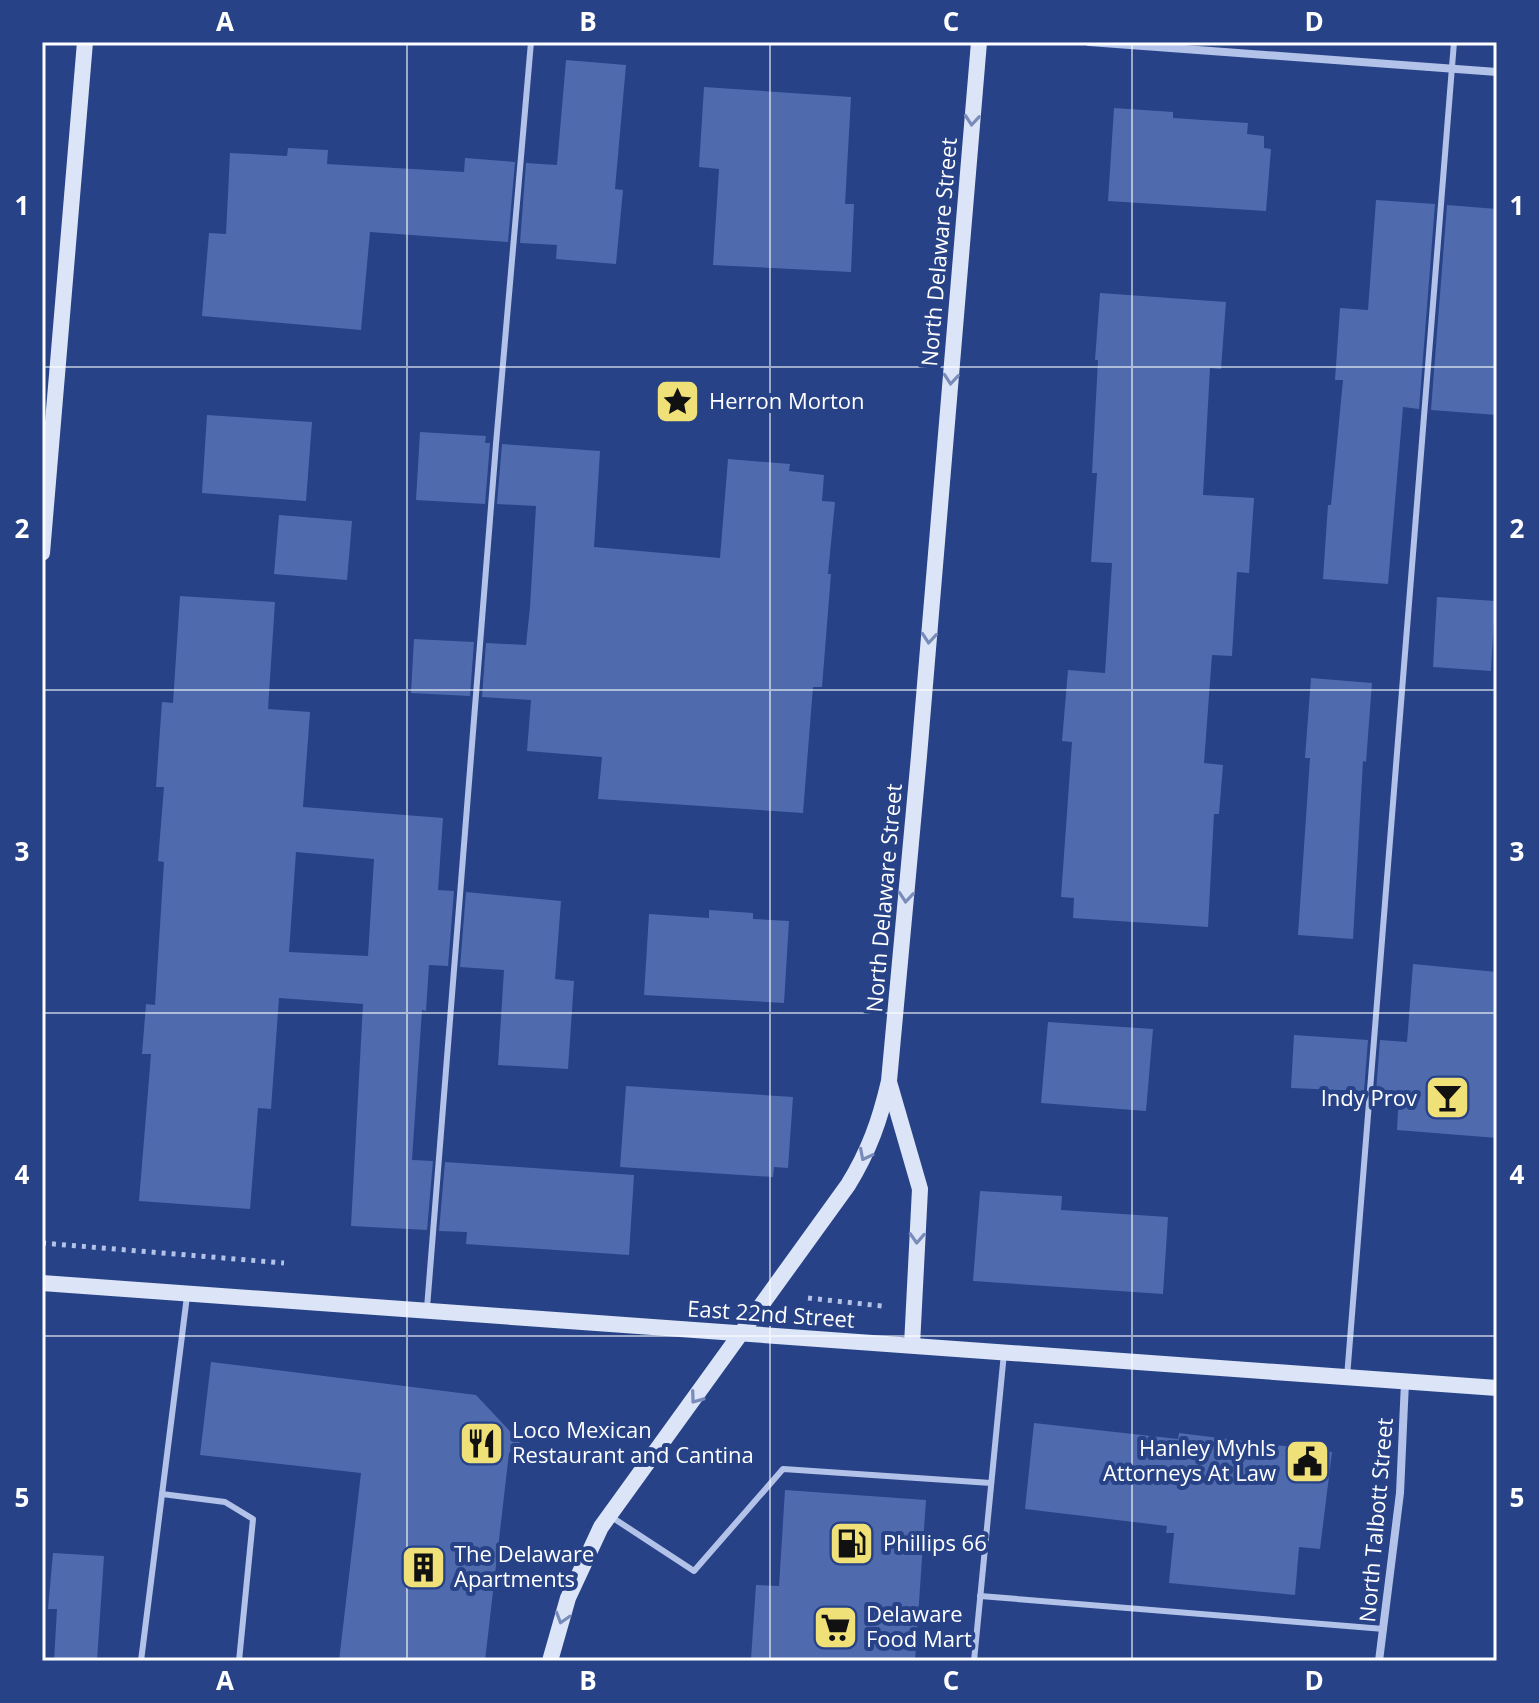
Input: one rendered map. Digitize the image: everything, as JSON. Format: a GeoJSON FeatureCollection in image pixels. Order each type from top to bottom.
{"type":"FeatureCollection","features":[{"type":"Feature","properties":{"kind":"main road"},"geometry":{"type":"LineString","coordinates":[[42,553],[85,42]]}},
{"type":"Feature","properties":{"kind":"main road","name":"North Delaware Street"},"geometry":{"type":"LineString","coordinates":[[550,1661],[568,1598],[588,1552],[610,1515],[742,1335],[866,1156],[880,1122],[889,1081],[979,42]]}},
{"type":"Feature","properties":{"kind":"main road"},"geometry":{"type":"LineString","coordinates":[[889,1081],[920,1189],[912,1345]]}},
{"type":"Feature","properties":{"kind":"main road","name":"East 22nd Street"},"geometry":{"type":"LineString","coordinates":[[42,1283],[1497,1388]]}},
{"type":"Feature","properties":{"kind":"street"},"geometry":{"type":"LineString","coordinates":[[1089,42],[1497,72]]}},
{"type":"Feature","properties":{"kind":"street","name":"North Talbott Street"},"geometry":{"type":"LineString","coordinates":[[1379,1661],[1400,1493],[1405,1382]]}},
{"type":"Feature","properties":{"kind":"lane"},"geometry":{"type":"LineString","coordinates":[[426,1311],[531,42]]}},
{"type":"Feature","properties":{"kind":"lane"},"geometry":{"type":"LineString","coordinates":[[1347,1377],[1454,42]]}},
{"type":"Feature","properties":{"kind":"lane"},"geometry":{"type":"LineString","coordinates":[[141,1661],[188,1293]]}},
{"type":"Feature","properties":{"kind":"lane"},"geometry":{"type":"LineString","coordinates":[[974,1661],[1004,1353]]}},
{"type":"Feature","properties":{"kind":"lane"},"geometry":{"type":"LineString","coordinates":[[610,1515],[694,1571],[783,1469],[991,1483]]}},
{"type":"Feature","properties":{"kind":"lane"},"geometry":{"type":"LineString","coordinates":[[162,1494],[225,1502],[253,1519],[239,1661]]}},
{"type":"Feature","properties":{"kind":"lane"},"geometry":{"type":"LineString","coordinates":[[980,1596],[1384,1629]]}},
{"type":"Feature","properties":{"kind":"building"},"geometry":{"type":"Polygon","coordinates":[[[566,60],[626,65],[615,189],[623,190],[616,264],[556,259],[557,245],[520,243],[526,163],[557,165],[566,60]]]}},
{"type":"Feature","properties":{"kind":"building"},"geometry":{"type":"Polygon","coordinates":[[[704,87],[851,97],[845,204],[854,204],[851,272],[713,265],[719,169],[699,167],[704,87]]]}},
{"type":"Feature","properties":{"kind":"building"},"geometry":{"type":"Polygon","coordinates":[[[1114,108],[1173,112],[1173,118],[1248,123],[1247,134],[1264,136],[1264,148],[1271,149],[1266,211],[1108,201],[1114,108]]]}},
{"type":"Feature","properties":{"kind":"building"},"geometry":{"type":"Polygon","coordinates":[[[288,148],[328,150],[327,164],[464,172],[465,158],[515,162],[508,242],[370,232],[361,330],[202,316],[209,233],[226,234],[230,153],[287,156],[288,148]]]}},
{"type":"Feature","properties":{"kind":"building"},"geometry":{"type":"Polygon","coordinates":[[[1376,200],[1435,204],[1419,409],[1403,407],[1388,584],[1323,579],[1328,505],[1331,505],[1343,380],[1335,380],[1340,308],[1368,310],[1376,200]]]}},
{"type":"Feature","properties":{"kind":"building"},"geometry":{"type":"Polygon","coordinates":[[[1447,205],[1497,209],[1497,415],[1431,410],[1447,205]]]}},
{"type":"Feature","properties":{"kind":"building"},"geometry":{"type":"Polygon","coordinates":[[[1100,293],[1226,302],[1221,369],[1210,368],[1203,495],[1254,498],[1249,573],[1237,572],[1232,656],[1212,655],[1204,763],[1223,765],[1219,814],[1214,814],[1208,927],[1073,918],[1074,898],[1061,897],[1072,742],[1062,741],[1068,670],[1105,673],[1112,563],[1091,562],[1097,473],[1092,473],[1100,293]]]}},
{"type":"Feature","properties":{"kind":"building"},"geometry":{"type":"Polygon","coordinates":[[[207,415],[312,422],[306,501],[202,493],[207,415]]]}},
{"type":"Feature","properties":{"kind":"building"},"geometry":{"type":"Polygon","coordinates":[[[420,432],[486,436],[485,443],[490,443],[485,504],[416,500],[420,432]]]}},
{"type":"Feature","properties":{"kind":"building"},"geometry":{"type":"Polygon","coordinates":[[[502,444],[600,451],[594,547],[720,558],[728,459],[790,464],[789,471],[824,475],[822,501],[835,502],[828,574],[831,574],[822,687],[813,687],[803,813],[598,799],[602,757],[527,751],[531,700],[482,697],[486,643],[526,645],[530,607],[536,506],[497,504],[502,444]]]}},
{"type":"Feature","properties":{"kind":"building"},"geometry":{"type":"Polygon","coordinates":[[[279,515],[352,521],[347,580],[274,574],[279,515]]]}},
{"type":"Feature","properties":{"kind":"building"},"geometry":{"type":"Polygon","coordinates":[[[180,596],[275,602],[268,709],[310,712],[303,807],[443,818],[438,890],[454,891],[448,966],[429,965],[426,1011],[422,1010],[412,1160],[433,1161],[427,1230],[351,1226],[363,1004],[279,998],[271,1109],[258,1108],[250,1209],[139,1201],[151,1054],[142,1054],[146,1004],[155,1005],[164,862],[158,861],[164,787],[156,787],[162,702],[173,703],[180,596]],[[296,852],[289,952],[368,956],[374,859],[296,852]]]}},
{"type":"Feature","properties":{"kind":"building"},"geometry":{"type":"Polygon","coordinates":[[[1437,597],[1495,601],[1491,671],[1433,667],[1437,597]]]}},
{"type":"Feature","properties":{"kind":"building"},"geometry":{"type":"Polygon","coordinates":[[[414,639],[474,642],[470,696],[411,693],[414,639]]]}},
{"type":"Feature","properties":{"kind":"building"},"geometry":{"type":"Polygon","coordinates":[[[1311,678],[1372,683],[1366,762],[1363,761],[1353,939],[1298,935],[1310,758],[1305,758],[1311,678]]]}},
{"type":"Feature","properties":{"kind":"building"},"geometry":{"type":"Polygon","coordinates":[[[466,892],[561,901],[555,979],[574,981],[568,1069],[498,1065],[504,970],[460,967],[466,892]]]}},
{"type":"Feature","properties":{"kind":"building"},"geometry":{"type":"Polygon","coordinates":[[[709,910],[753,913],[753,919],[789,921],[784,1003],[644,995],[649,914],[709,918],[709,910]]]}},
{"type":"Feature","properties":{"kind":"building"},"geometry":{"type":"Polygon","coordinates":[[[1413,964],[1497,972],[1497,1138],[1397,1130],[1399,1093],[1376,1092],[1380,1040],[1407,1042],[1413,964]]]}},
{"type":"Feature","properties":{"kind":"building"},"geometry":{"type":"Polygon","coordinates":[[[1048,1022],[1153,1029],[1146,1111],[1041,1103],[1048,1022]]]}},
{"type":"Feature","properties":{"kind":"building"},"geometry":{"type":"Polygon","coordinates":[[[1294,1035],[1368,1040],[1364,1091],[1291,1088],[1294,1035]]]}},
{"type":"Feature","properties":{"kind":"building"},"geometry":{"type":"Polygon","coordinates":[[[626,1086],[793,1097],[788,1168],[774,1167],[773,1177],[620,1167],[626,1086]]]}},
{"type":"Feature","properties":{"kind":"building"},"geometry":{"type":"Polygon","coordinates":[[[445,1162],[634,1175],[629,1255],[466,1244],[467,1232],[439,1231],[445,1162]]]}},
{"type":"Feature","properties":{"kind":"building"},"geometry":{"type":"Polygon","coordinates":[[[980,1191],[1062,1196],[1061,1210],[1168,1217],[1163,1294],[973,1281],[980,1191]]]}},
{"type":"Feature","properties":{"kind":"building","name":"The Delaware Apartments"},"geometry":{"type":"Polygon","coordinates":[[[211,1362],[476,1395],[520,1442],[509,1453],[485,1661],[339,1661],[361,1473],[200,1455],[211,1362]]]}},
{"type":"Feature","properties":{"kind":"building"},"geometry":{"type":"Polygon","coordinates":[[[1034,1423],[1178,1439],[1179,1433],[1332,1452],[1320,1549],[1299,1547],[1295,1595],[1169,1583],[1174,1533],[1166,1533],[1167,1526],[1025,1509],[1034,1423]]]}},
{"type":"Feature","properties":{"kind":"building"},"geometry":{"type":"Polygon","coordinates":[[[785,1490],[926,1500],[915,1661],[751,1659],[756,1585],[779,1586],[785,1490]]]}},
{"type":"Feature","properties":{"kind":"building"},"geometry":{"type":"Polygon","coordinates":[[[53,1553],[104,1556],[97,1661],[54,1661],[57,1609],[48,1609],[53,1553]]]}},
{"type":"Feature","properties":{"kind":"place","name":"Herron Morton"},"geometry":{"type":"Point","coordinates":[678,401]}},
{"type":"Feature","properties":{"kind":"place","name":"Indy Prov"},"geometry":{"type":"Point","coordinates":[1448,1098]}},
{"type":"Feature","properties":{"kind":"place","name":"Loco Mexican Restaurant and Cantina"},"geometry":{"type":"Point","coordinates":[481,1443]}},
{"type":"Feature","properties":{"kind":"place","name":"Hanley Myhls Attorneys At Law"},"geometry":{"type":"Point","coordinates":[1307,1461]}},
{"type":"Feature","properties":{"kind":"place","name":"Phillips 66"},"geometry":{"type":"Point","coordinates":[852,1543]}},
{"type":"Feature","properties":{"kind":"place","name":"The Delaware Apartments"},"geometry":{"type":"Point","coordinates":[423,1567]}},
{"type":"Feature","properties":{"kind":"place","name":"Delaware Food Mart"},"geometry":{"type":"Point","coordinates":[835,1627]}}]}
